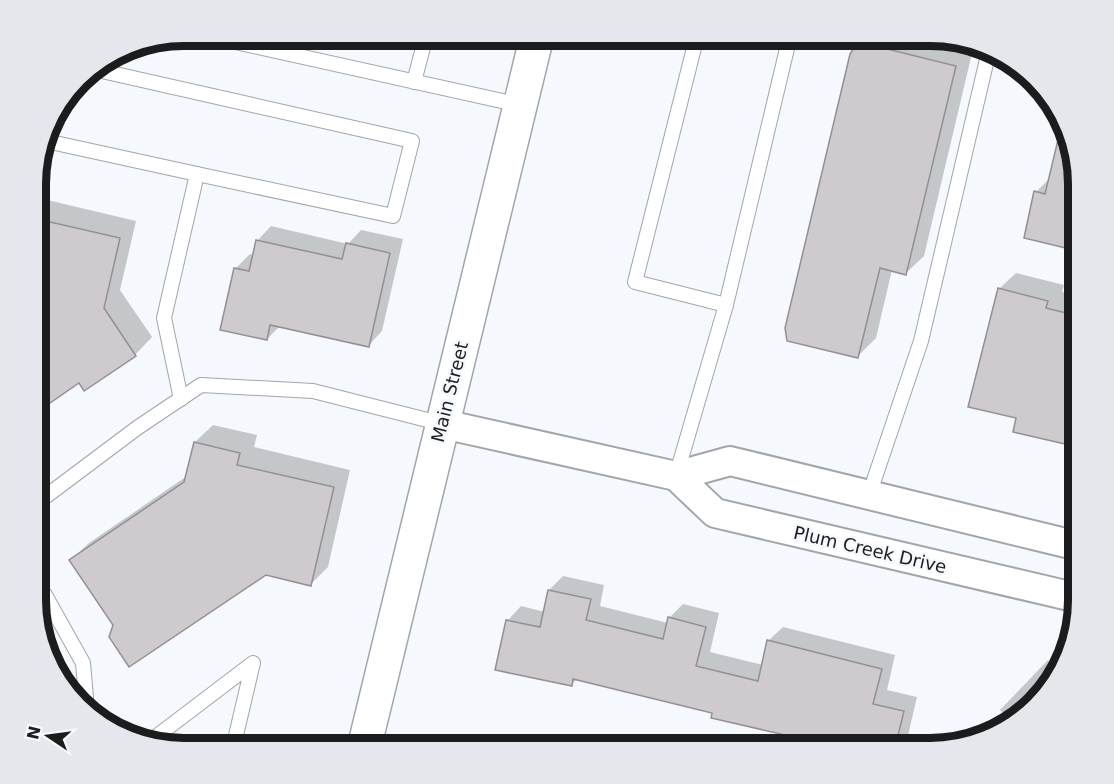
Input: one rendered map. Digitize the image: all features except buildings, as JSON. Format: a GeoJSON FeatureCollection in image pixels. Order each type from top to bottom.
{"type":"FeatureCollection","features":[{"type":"Feature","properties":{"kind":"street","name":"Main Street"},"geometry":{"type":"LineString","coordinates":[[367,737],[534,46]]}},
{"type":"Feature","properties":{"kind":"street"},"geometry":{"type":"LineString","coordinates":[[442,424],[676,476],[730,461],[1067,543]]}},
{"type":"Feature","properties":{"kind":"street","name":"Plum Creek Drive"},"geometry":{"type":"LineString","coordinates":[[676,476],[715,513],[1067,595]]}},
{"type":"Feature","properties":{"kind":"lane"},"geometry":{"type":"LineString","coordinates":[[253,46],[520,105]]}},
{"type":"Feature","properties":{"kind":"lane"},"geometry":{"type":"LineString","coordinates":[[414,82],[423,46]]}},
{"type":"Feature","properties":{"kind":"lane"},"geometry":{"type":"LineString","coordinates":[[694,47],[634,282],[726,305]]}},
{"type":"Feature","properties":{"kind":"lane"},"geometry":{"type":"LineString","coordinates":[[676,476],[726,305],[787,47]]}},
{"type":"Feature","properties":{"kind":"lane"},"geometry":{"type":"LineString","coordinates":[[869,495],[921,341],[987,60]]}},
{"type":"Feature","properties":{"kind":"lane"},"geometry":{"type":"LineString","coordinates":[[53,143],[393,216],[412,141],[106,72]]}},
{"type":"Feature","properties":{"kind":"lane"},"geometry":{"type":"LineString","coordinates":[[181,399],[164,318],[197,174]]}},
{"type":"Feature","properties":{"kind":"lane"},"geometry":{"type":"LineString","coordinates":[[47,496],[137,428],[201,385],[313,391],[442,424]]}},
{"type":"Feature","properties":{"kind":"lane"},"geometry":{"type":"LineString","coordinates":[[47,599],[83,663],[86,695]]}},
{"type":"Feature","properties":{"kind":"lane"},"geometry":{"type":"LineString","coordinates":[[158,735],[253,663],[236,737]]}}]}
